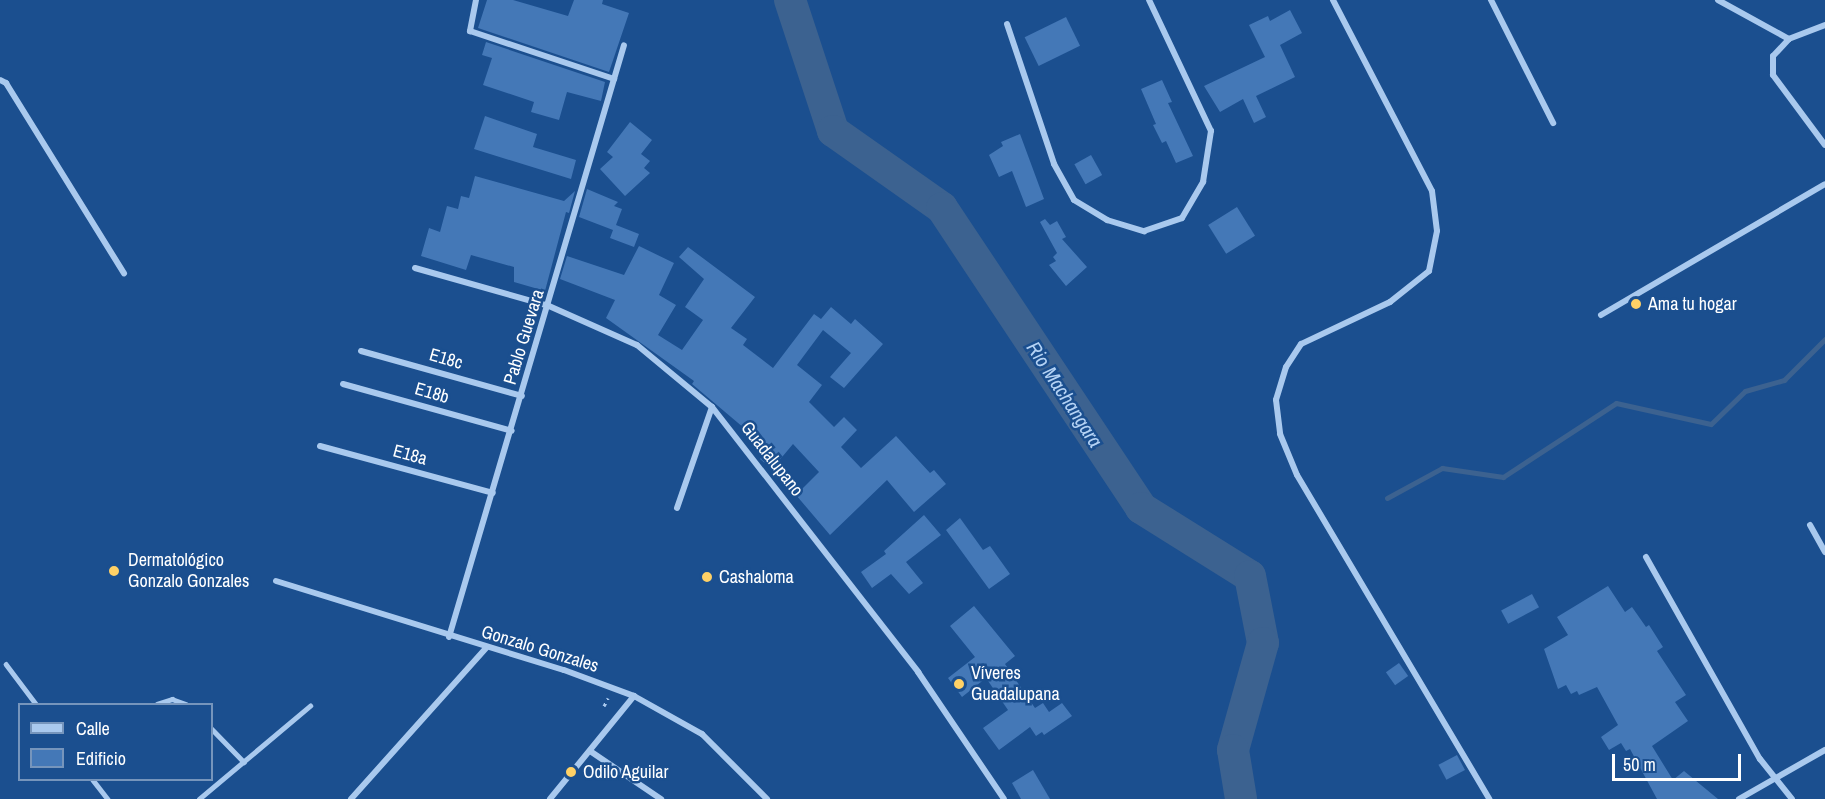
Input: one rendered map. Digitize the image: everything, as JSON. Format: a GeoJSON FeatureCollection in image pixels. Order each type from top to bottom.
{"type":"FeatureCollection","features":[{"type":"Feature","properties":{"kind":"street"},"geometry":{"type":"LineString","coordinates":[[476,0],[470,31],[614,79]]}},
{"type":"Feature","properties":{"kind":"street"},"geometry":{"type":"LineString","coordinates":[[1007,24],[1054,164],[1074,200],[1107,220],[1144,231],[1182,218],[1203,182],[1211,131],[1149,0]]}},
{"type":"Feature","properties":{"kind":"street"},"geometry":{"type":"LineString","coordinates":[[1333,0],[1432,191],[1437,231],[1429,271],[1390,302],[1301,344],[1286,367],[1276,400],[1280,434],[1297,475],[1489,799]]}},
{"type":"Feature","properties":{"kind":"street"},"geometry":{"type":"LineString","coordinates":[[1491,0],[1553,123]]}},
{"type":"Feature","properties":{"kind":"street"},"geometry":{"type":"LineString","coordinates":[[1718,0],[1789,39]]}},
{"type":"Feature","properties":{"kind":"street"},"geometry":{"type":"LineString","coordinates":[[1825,25],[1789,39],[1773,56],[1773,75],[1825,145]]}},
{"type":"Feature","properties":{"kind":"street","name":"Pablo Guevara"},"geometry":{"type":"LineString","coordinates":[[449,637],[549,306],[624,45]]}},
{"type":"Feature","properties":{"kind":"street"},"geometry":{"type":"LineString","coordinates":[[0,80],[6,83],[124,273]]}},
{"type":"Feature","properties":{"kind":"street"},"geometry":{"type":"LineString","coordinates":[[1601,315],[1825,184]]}},
{"type":"Feature","properties":{"kind":"street","name":"Guadalupano"},"geometry":{"type":"LineString","coordinates":[[415,268],[549,306],[637,345],[712,407],[918,672],[1004,799]]}},
{"type":"Feature","properties":{"kind":"street","name":"E18c"},"geometry":{"type":"LineString","coordinates":[[361,351],[522,396]]}},
{"type":"Feature","properties":{"kind":"street","name":"E18b"},"geometry":{"type":"LineString","coordinates":[[343,384],[512,431]]}},
{"type":"Feature","properties":{"kind":"street"},"geometry":{"type":"LineString","coordinates":[[677,508],[712,407]]}},
{"type":"Feature","properties":{"kind":"street","name":"E18a"},"geometry":{"type":"LineString","coordinates":[[320,446],[493,493]]}},
{"type":"Feature","properties":{"kind":"street"},"geometry":{"type":"LineString","coordinates":[[1810,525],[1825,552]]}},
{"type":"Feature","properties":{"kind":"street"},"geometry":{"type":"LineString","coordinates":[[1646,557],[1774,779],[1792,799]]}},
{"type":"Feature","properties":{"kind":"street","name":"Gonzalo Gonzales"},"geometry":{"type":"LineString","coordinates":[[276,581],[449,637],[564,670],[634,696],[702,734],[767,799]]}},
{"type":"Feature","properties":{"kind":"street"},"geometry":{"type":"LineString","coordinates":[[351,799],[486,648]]}},
{"type":"Feature","properties":{"kind":"street"},"geometry":{"type":"LineString","coordinates":[[550,799],[634,696]]}},
{"type":"Feature","properties":{"kind":"street"},"geometry":{"type":"LineString","coordinates":[[1738,799],[1825,750]]}},
{"type":"Feature","properties":{"kind":"street"},"geometry":{"type":"LineString","coordinates":[[590,751],[661,799]]}},
{"type":"Feature","properties":{"kind":"lane"},"geometry":{"type":"LineString","coordinates":[[6,664],[35,703]]}},
{"type":"Feature","properties":{"kind":"lane"},"geometry":{"type":"LineString","coordinates":[[162,703],[172,699],[181,703]]}},
{"type":"Feature","properties":{"kind":"lane"},"geometry":{"type":"LineString","coordinates":[[199,799],[310,706]]}},
{"type":"Feature","properties":{"kind":"lane"},"geometry":{"type":"LineString","coordinates":[[213,730],[244,762]]}},
{"type":"Feature","properties":{"kind":"lane"},"geometry":{"type":"LineString","coordinates":[[94,781],[108,799]]}},
{"type":"Feature","properties":{"kind":"path"},"geometry":{"type":"LineString","coordinates":[[604,706],[608,698]]}},
{"type":"Feature","properties":{"kind":"building"},"geometry":{"type":"Polygon","coordinates":[[[487,0],[513,0],[568,16],[574,0],[603,0],[602,4],[629,13],[609,72],[478,28],[487,0]]]}},
{"type":"Feature","properties":{"kind":"building"},"geometry":{"type":"Polygon","coordinates":[[[1290,10],[1302,33],[1280,45],[1295,77],[1256,96],[1266,117],[1254,123],[1243,99],[1220,112],[1204,86],[1265,57],[1249,25],[1268,16],[1270,21],[1290,10]]]}},
{"type":"Feature","properties":{"kind":"building"},"geometry":{"type":"Polygon","coordinates":[[[1066,17],[1080,46],[1039,66],[1025,37],[1066,17]]]}},
{"type":"Feature","properties":{"kind":"building"},"geometry":{"type":"Polygon","coordinates":[[[486,42],[605,82],[601,101],[567,92],[559,120],[531,112],[534,102],[483,85],[492,58],[482,55],[486,42]]]}},
{"type":"Feature","properties":{"kind":"building"},"geometry":{"type":"Polygon","coordinates":[[[1162,80],[1172,102],[1168,103],[1193,156],[1176,163],[1166,141],[1162,143],[1153,125],[1156,124],[1141,89],[1162,80]]]}},
{"type":"Feature","properties":{"kind":"building"},"geometry":{"type":"Polygon","coordinates":[[[485,116],[537,134],[533,147],[576,160],[571,179],[474,149],[485,116]]]}},
{"type":"Feature","properties":{"kind":"building"},"geometry":{"type":"Polygon","coordinates":[[[630,122],[652,140],[641,154],[650,161],[644,168],[650,173],[625,196],[600,169],[613,157],[607,152],[630,122]]]}},
{"type":"Feature","properties":{"kind":"building"},"geometry":{"type":"Polygon","coordinates":[[[1020,134],[1044,199],[1026,207],[1012,171],[999,177],[989,155],[1003,146],[1001,142],[1020,134]]]}},
{"type":"Feature","properties":{"kind":"building"},"geometry":{"type":"Polygon","coordinates":[[[1091,155],[1102,175],[1086,184],[1074,164],[1091,155]]]}},
{"type":"Feature","properties":{"kind":"building"},"geometry":{"type":"Polygon","coordinates":[[[475,176],[564,201],[575,191],[569,213],[566,212],[545,291],[514,282],[514,267],[471,255],[466,270],[421,256],[429,228],[440,232],[447,206],[458,209],[461,196],[469,198],[475,176]]]}},
{"type":"Feature","properties":{"kind":"building"},"geometry":{"type":"Polygon","coordinates":[[[587,189],[618,202],[614,206],[622,209],[616,225],[639,234],[634,247],[610,238],[613,230],[579,217],[587,189]]]}},
{"type":"Feature","properties":{"kind":"building"},"geometry":{"type":"Polygon","coordinates":[[[1237,207],[1255,236],[1226,254],[1208,225],[1237,207]]]}},
{"type":"Feature","properties":{"kind":"building"},"geometry":{"type":"Polygon","coordinates":[[[1045,219],[1050,225],[1057,221],[1066,237],[1062,239],[1087,267],[1066,286],[1049,265],[1056,261],[1053,257],[1057,253],[1040,222],[1045,219]]]}},
{"type":"Feature","properties":{"kind":"building"},"geometry":{"type":"Polygon","coordinates":[[[639,246],[674,263],[659,295],[676,305],[658,335],[682,350],[703,320],[685,307],[704,279],[679,257],[688,247],[755,297],[731,328],[747,339],[743,345],[773,368],[814,314],[821,319],[831,307],[851,324],[855,319],[883,344],[844,388],[830,377],[851,353],[823,330],[797,365],[822,385],[809,402],[834,427],[844,417],[857,430],[841,447],[861,468],[896,436],[930,473],[934,470],[946,484],[914,512],[887,480],[830,535],[796,495],[819,472],[793,444],[772,469],[760,459],[766,453],[741,432],[744,428],[692,384],[694,381],[606,318],[615,300],[560,279],[567,256],[624,275],[639,246]]]}},
{"type":"Feature","properties":{"kind":"building"},"geometry":{"type":"Polygon","coordinates":[[[924,515],[941,535],[906,562],[923,583],[909,594],[891,574],[872,588],[861,572],[886,554],[884,551],[924,515]]]}},
{"type":"Feature","properties":{"kind":"building"},"geometry":{"type":"Polygon","coordinates":[[[960,518],[983,550],[990,546],[1010,574],[989,589],[946,530],[960,518]]]}},
{"type":"Feature","properties":{"kind":"building"},"geometry":{"type":"Polygon","coordinates":[[[1608,586],[1625,612],[1632,607],[1646,627],[1649,625],[1663,647],[1657,651],[1686,695],[1675,702],[1688,721],[1652,746],[1673,780],[1684,771],[1718,799],[1657,799],[1630,749],[1626,751],[1621,743],[1609,750],[1601,737],[1618,725],[1597,687],[1579,695],[1577,691],[1571,694],[1566,685],[1558,689],[1544,649],[1568,635],[1557,617],[1608,586]]]}},
{"type":"Feature","properties":{"kind":"building"},"geometry":{"type":"Polygon","coordinates":[[[1532,594],[1539,607],[1508,624],[1501,610],[1532,594]]]}},
{"type":"Feature","properties":{"kind":"building"},"geometry":{"type":"Polygon","coordinates":[[[974,606],[1015,656],[1005,664],[1035,708],[1043,703],[1049,712],[1062,703],[1072,716],[1044,735],[1042,732],[1036,736],[1030,727],[999,750],[983,728],[1008,710],[986,678],[962,697],[948,678],[975,657],[950,626],[974,606]]]}},
{"type":"Feature","properties":{"kind":"building"},"geometry":{"type":"Polygon","coordinates":[[[1399,663],[1408,676],[1395,685],[1386,672],[1399,663]]]}},
{"type":"Feature","properties":{"kind":"building"},"geometry":{"type":"Polygon","coordinates":[[[1457,755],[1465,770],[1446,780],[1438,765],[1457,755]]]}},
{"type":"Feature","properties":{"kind":"building"},"geometry":{"type":"Polygon","coordinates":[[[1033,770],[1050,799],[1021,799],[1012,783],[1033,770]]]}},
{"type":"Feature","properties":{"kind":"waterway","name":"Rio Machangara"},"geometry":{"type":"LineString","coordinates":[[790,0],[833,131],[942,208],[1141,508],[1250,576],[1263,643],[1233,750],[1241,799]]}},
{"type":"Feature","properties":{"kind":"waterway"},"geometry":{"type":"LineString","coordinates":[[1387,498],[1442,468],[1503,477],[1616,403],[1711,424],[1745,391],[1784,380],[1825,339]]}},
{"type":"Feature","properties":{"kind":"place","name":"Ama tu hogar"},"geometry":{"type":"Point","coordinates":[1636,304]}},
{"type":"Feature","properties":{"kind":"place","name":"Dermatológico Gonzalo Gonzales"},"geometry":{"type":"Point","coordinates":[114,571]}},
{"type":"Feature","properties":{"kind":"place","name":"Cashaloma"},"geometry":{"type":"Point","coordinates":[707,577]}},
{"type":"Feature","properties":{"kind":"place","name":"Víveres Guadalupana"},"geometry":{"type":"Point","coordinates":[959,684]}},
{"type":"Feature","properties":{"kind":"place","name":"Odilo Aguilar"},"geometry":{"type":"Point","coordinates":[571,772]}}]}
